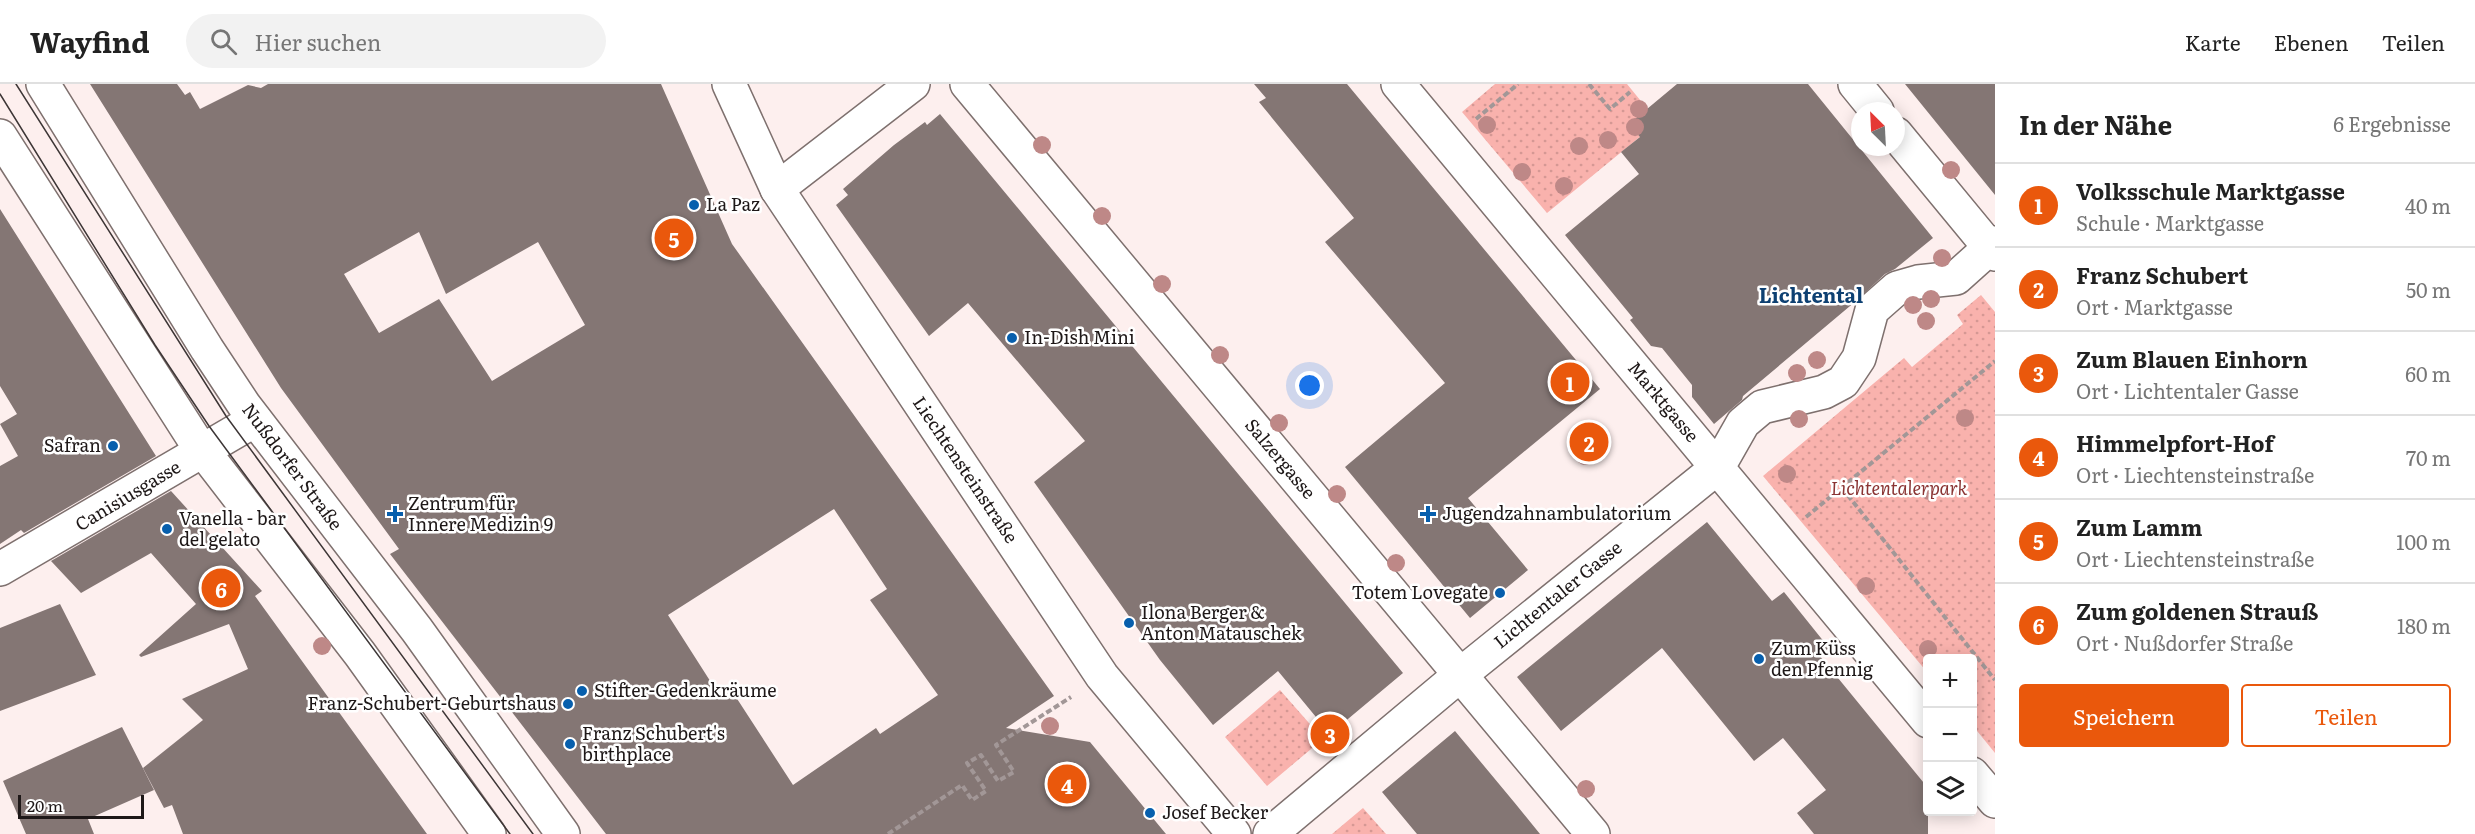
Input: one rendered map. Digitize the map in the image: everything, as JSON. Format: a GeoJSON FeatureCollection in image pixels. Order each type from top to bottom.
{"type":"FeatureCollection","features":[{"type":"Feature","properties":{"kind":"street","name":"Nußdorfer Straße"},"geometry":{"type":"LineString","coordinates":[[43,84],[207,349],[255,420],[417,630],[563,834]]}},
{"type":"Feature","properties":{"kind":"street","name":"Liechtensteinstraße"},"geometry":{"type":"LineString","coordinates":[[729,84],[777,189],[1102,676],[1234,834]]}},
{"type":"Feature","properties":{"kind":"street"},"geometry":{"type":"LineString","coordinates":[[777,189],[913,84]]}},
{"type":"Feature","properties":{"kind":"street","name":"Salzergasse"},"geometry":{"type":"LineString","coordinates":[[967,84],[1593,834]]}},
{"type":"Feature","properties":{"kind":"street","name":"Marktgasse"},"geometry":{"type":"LineString","coordinates":[[1398,84],[1923,714]]}},
{"type":"Feature","properties":{"kind":"street"},"geometry":{"type":"LineString","coordinates":[[1855,84],[1870,102]]}},
{"type":"Feature","properties":{"kind":"street"},"geometry":{"type":"LineString","coordinates":[[0,136],[203,452],[222,472],[360,654],[489,834]]}},
{"type":"Feature","properties":{"kind":"street"},"geometry":{"type":"LineString","coordinates":[[1905,145],[1993,248]]}},
{"type":"Feature","properties":{"kind":"street","name":"Lichtentaler Gasse"},"geometry":{"type":"LineString","coordinates":[[1270,834],[1460,675],[1718,467],[1743,423],[1762,407],[1824,392],[1843,382],[1859,358],[1872,310],[1897,288],[1918,282],[1956,278],[1993,248]]}},
{"type":"Feature","properties":{"kind":"street","name":"Canisiusgasse"},"geometry":{"type":"LineString","coordinates":[[0,569],[255,420]]}},
{"type":"Feature","properties":{"kind":"street"},"geometry":{"type":"LineString","coordinates":[[1977,780],[1995,801]]}},
{"type":"Feature","properties":{"kind":"path"},"geometry":{"type":"LineString","coordinates":[[1447,143],[1518,84]]}},
{"type":"Feature","properties":{"kind":"path"},"geometry":{"type":"LineString","coordinates":[[1588,84],[1610,109],[1630,92]]}},
{"type":"Feature","properties":{"kind":"path"},"geometry":{"type":"LineString","coordinates":[[1778,541],[1995,361]]}},
{"type":"Feature","properties":{"kind":"path"},"geometry":{"type":"LineString","coordinates":[[1842,488],[1995,680]]}},
{"type":"Feature","properties":{"kind":"path"},"geometry":{"type":"LineString","coordinates":[[888,834],[962,785],[972,800],[986,791],[967,763],[981,755],[998,781],[1014,772],[996,745],[1102,676]]}},
{"type":"Feature","properties":{"kind":"green space"},"geometry":{"type":"Polygon","coordinates":[[[1495,84],[1627,84],[1658,122],[1547,213],[1462,112],[1495,84]]]}},
{"type":"Feature","properties":{"kind":"green space","name":"Lichtentalerpark"},"geometry":{"type":"Polygon","coordinates":[[[1981,295],[1995,312],[1995,753],[1977,731],[1977,654],[1923,654],[1923,667],[1763,476],[1904,358],[1912,367],[1963,324],[1957,315],[1981,295]]]}},
{"type":"Feature","properties":{"kind":"green space"},"geometry":{"type":"Polygon","coordinates":[[[1280,690],[1323,739],[1267,786],[1225,737],[1280,690]]]}},
{"type":"Feature","properties":{"kind":"green space"},"geometry":{"type":"Polygon","coordinates":[[[1363,808],[1386,834],[1332,834],[1363,808]]]}},
{"type":"Feature","properties":{"kind":"building"},"geometry":{"type":"Polygon","coordinates":[[[90,84],[177,84],[185,95],[190,92],[200,109],[248,85],[261,88],[268,84],[661,84],[732,244],[1054,696],[1006,728],[1090,742],[1166,834],[606,834],[390,554],[399,549],[281,388],[90,84]],[[419,232],[344,274],[379,333],[439,299],[492,381],[585,325],[538,242],[446,294],[419,232]],[[834,509],[668,615],[721,698],[732,691],[793,785],[876,728],[880,734],[938,695],[870,600],[887,589],[834,509]]]}},
{"type":"Feature","properties":{"kind":"building"},"geometry":{"type":"Polygon","coordinates":[[[1254,84],[1347,84],[1600,389],[1468,498],[1528,570],[1470,618],[1345,467],[1445,383],[1325,242],[1354,218],[1259,102],[1266,98],[1254,84]]]}},
{"type":"Feature","properties":{"kind":"building"},"geometry":{"type":"Polygon","coordinates":[[[1677,84],[1808,84],[1851,137],[1851,156],[1866,156],[1933,238],[1895,269],[1885,274],[1743,396],[1742,400],[1714,424],[1692,397],[1692,385],[1662,348],[1651,346],[1630,320],[1633,318],[1565,235],[1639,174],[1621,152],[1640,137],[1629,124],[1677,84]]]}},
{"type":"Feature","properties":{"kind":"building"},"geometry":{"type":"Polygon","coordinates":[[[1905,84],[1995,84],[1995,195],[1905,84]]]}},
{"type":"Feature","properties":{"kind":"building"},"geometry":{"type":"Polygon","coordinates":[[[940,114],[1403,673],[1330,734],[1278,671],[1213,725],[1160,660],[1034,482],[1085,441],[968,303],[929,336],[836,205],[848,195],[843,189],[894,145],[925,122],[927,125],[940,114]]]}},
{"type":"Feature","properties":{"kind":"building"},"geometry":{"type":"Polygon","coordinates":[[[0,209],[156,456],[24,533],[21,530],[0,544],[0,466],[18,456],[0,424],[17,414],[0,386],[0,209]]]}},
{"type":"Feature","properties":{"kind":"building"},"geometry":{"type":"Polygon","coordinates":[[[171,491],[262,591],[255,596],[427,834],[183,834],[172,805],[164,808],[143,768],[203,720],[182,699],[248,669],[229,624],[141,657],[139,655],[196,604],[151,553],[81,593],[51,561],[171,491]]]}},
{"type":"Feature","properties":{"kind":"building"},"geometry":{"type":"Polygon","coordinates":[[[1707,522],[1772,601],[1784,592],[1829,648],[1820,656],[1923,782],[1923,816],[1928,816],[1928,834],[1814,834],[1797,813],[1826,790],[1783,738],[1754,761],[1662,648],[1561,731],[1517,677],[1707,522]]]}},
{"type":"Feature","properties":{"kind":"building"},"geometry":{"type":"Polygon","coordinates":[[[60,604],[96,675],[0,711],[0,628],[60,604]]]}},
{"type":"Feature","properties":{"kind":"building"},"geometry":{"type":"Polygon","coordinates":[[[122,727],[154,790],[88,819],[94,834],[26,834],[3,781],[122,727]]]}},
{"type":"Feature","properties":{"kind":"building"},"geometry":{"type":"Polygon","coordinates":[[[1455,731],[1540,834],[1417,834],[1382,792],[1455,731]]]}},
{"type":"Feature","properties":{"kind":"tram line"},"geometry":{"type":"LineString","coordinates":[[16,84],[226,416],[533,834]]}},
{"type":"Feature","properties":{"kind":"tram line"},"geometry":{"type":"LineString","coordinates":[[0,94],[155,345],[209,426],[510,834]]}},
{"type":"Feature","properties":{"kind":"place","name":"La Paz"},"geometry":{"type":"Point","coordinates":[694,205]}},
{"type":"Feature","properties":{"kind":"place","name":"Zum Lamm"},"geometry":{"type":"Point","coordinates":[674,238]}},
{"type":"Feature","properties":{"kind":"place","name":"In-Dish Mini"},"geometry":{"type":"Point","coordinates":[1012,338]}},
{"type":"Feature","properties":{"kind":"place","name":"Volksschule Marktgasse"},"geometry":{"type":"Point","coordinates":[1570,382]}},
{"type":"Feature","properties":{"kind":"place","name":"Franz Schubert"},"geometry":{"type":"Point","coordinates":[1589,442]}},
{"type":"Feature","properties":{"kind":"place","name":"Safran"},"geometry":{"type":"Point","coordinates":[113,446]}},
{"type":"Feature","properties":{"kind":"place","name":"Zentrum für Innere Medizin 9"},"geometry":{"type":"Point","coordinates":[395,514]}},
{"type":"Feature","properties":{"kind":"place","name":"Jugendzahnambulatorium"},"geometry":{"type":"Point","coordinates":[1428,514]}},
{"type":"Feature","properties":{"kind":"place","name":"Vanella - bar del gelato"},"geometry":{"type":"Point","coordinates":[167,529]}},
{"type":"Feature","properties":{"kind":"place","name":"Zum goldenen Strauß"},"geometry":{"type":"Point","coordinates":[221,588]}},
{"type":"Feature","properties":{"kind":"place","name":"Totem Lovegate"},"geometry":{"type":"Point","coordinates":[1500,593]}},
{"type":"Feature","properties":{"kind":"place","name":"Ilona Berger & Anton Matauschek"},"geometry":{"type":"Point","coordinates":[1129,623]}},
{"type":"Feature","properties":{"kind":"place","name":"Zum Küss den Pfennig"},"geometry":{"type":"Point","coordinates":[1759,659]}},
{"type":"Feature","properties":{"kind":"place","name":"Stifter-Gedenkräume"},"geometry":{"type":"Point","coordinates":[582,691]}},
{"type":"Feature","properties":{"kind":"place","name":"Franz-Schubert-Geburtshaus"},"geometry":{"type":"Point","coordinates":[568,704]}},
{"type":"Feature","properties":{"kind":"place","name":"Zum Blauen Einhorn"},"geometry":{"type":"Point","coordinates":[1330,734]}},
{"type":"Feature","properties":{"kind":"place","name":"Franz Schubert's birthplace"},"geometry":{"type":"Point","coordinates":[570,744]}},
{"type":"Feature","properties":{"kind":"place","name":"Himmelpfort-Hof"},"geometry":{"type":"Point","coordinates":[1067,784]}},
{"type":"Feature","properties":{"kind":"place","name":"Josef Becker"},"geometry":{"type":"Point","coordinates":[1150,813]}},
{"type":"Feature","properties":{"kind":"district","name":"Lichtental"},"geometry":{"type":"Point","coordinates":[1811,296]}}]}
